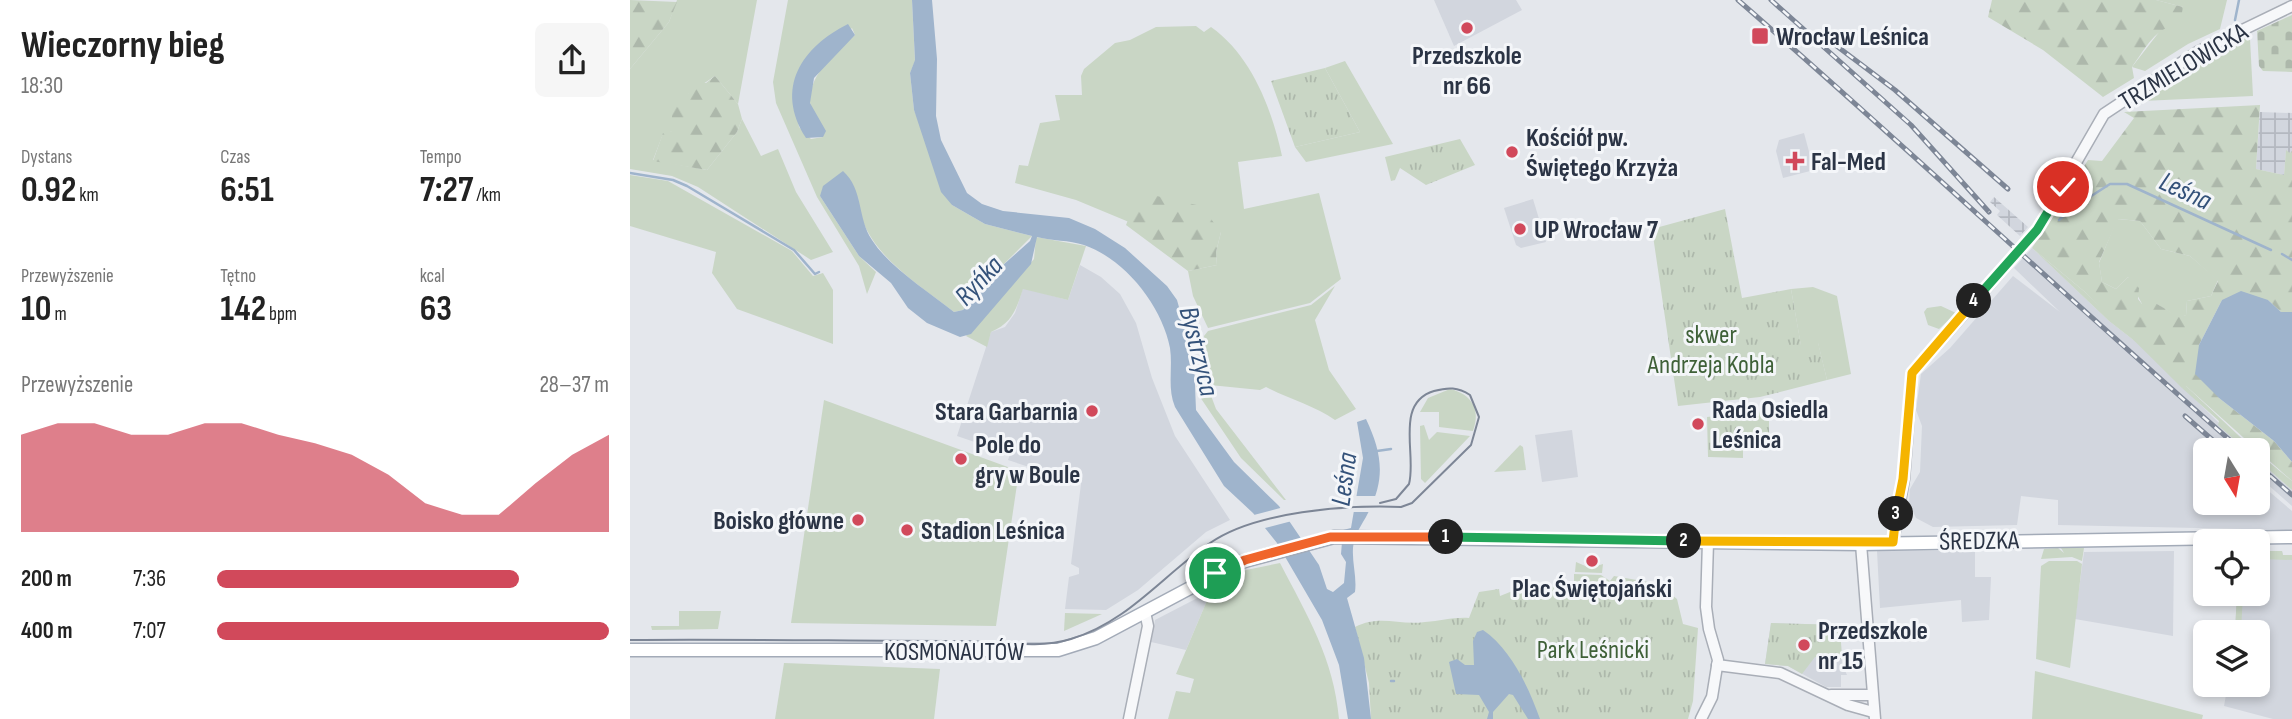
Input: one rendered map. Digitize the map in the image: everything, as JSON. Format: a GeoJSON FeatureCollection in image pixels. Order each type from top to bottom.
{"type":"FeatureCollection","features":[{"type":"Feature","properties":{"kind":"main road","name":"ŚREDZKA"},"geometry":{"type":"LineString","coordinates":[[1323,538],[1372,536],[1861,544],[2292,537]]}},
{"type":"Feature","properties":{"kind":"main road","name":"KOSMONAUTÓW"},"geometry":{"type":"LineString","coordinates":[[630,650],[1041,651],[1082,644],[1229,567],[1256,556],[1323,538]]}},
{"type":"Feature","properties":{"kind":"street","name":"TRZMIELOWICKA"},"geometry":{"type":"LineString","coordinates":[[1893,542],[1903,479],[1912,373],[2037,230],[2104,114],[2199,51],[2292,6]]}},
{"type":"Feature","properties":{"kind":"street"},"geometry":{"type":"LineString","coordinates":[[1701,719],[1712,697],[1717,665],[1706,607],[1708,542]]}},
{"type":"Feature","properties":{"kind":"street"},"geometry":{"type":"LineString","coordinates":[[1861,544],[1874,716]]}},
{"type":"Feature","properties":{"kind":"street"},"geometry":{"type":"LineString","coordinates":[[1129,719],[1149,626],[1145,612]]}},
{"type":"Feature","properties":{"kind":"street"},"geometry":{"type":"LineString","coordinates":[[1717,665],[1780,673],[1874,716]]}},
{"type":"Feature","properties":{"kind":"street"},"geometry":{"type":"LineString","coordinates":[[1825,695],[1871,695]]}},
{"type":"Feature","properties":{"kind":"shaded area","name":"Przedszkole nr 66"},"geometry":{"type":"Polygon","coordinates":[[[1434,0],[1516,0],[1522,10],[1454,46],[1434,0]]]}},
{"type":"Feature","properties":{"kind":"shaded area"},"geometry":{"type":"Polygon","coordinates":[[[2260,112],[2292,113],[2292,151],[2286,151],[2284,175],[2256,169],[2260,112]]]}},
{"type":"Feature","properties":{"kind":"shaded area","name":"Fal-Med"},"geometry":{"type":"Polygon","coordinates":[[[1804,133],[1814,170],[1783,178],[1776,151],[1779,140],[1804,133]]]}},
{"type":"Feature","properties":{"kind":"shaded area"},"geometry":{"type":"Polygon","coordinates":[[[1994,197],[2028,227],[2020,236],[1997,215],[2000,211],[1990,202],[1994,197]]]}},
{"type":"Feature","properties":{"kind":"shaded area"},"geometry":{"type":"Polygon","coordinates":[[[1533,199],[1546,242],[1521,248],[1516,245],[1504,208],[1533,199]]]}},
{"type":"Feature","properties":{"kind":"shaded area"},"geometry":{"type":"Polygon","coordinates":[[[2032,248],[2109,321],[2145,349],[2234,438],[2193,438],[2193,515],[2270,515],[2270,492],[2292,511],[2292,530],[2058,525],[2058,500],[2021,496],[2017,525],[1933,527],[1916,518],[1909,503],[1910,489],[1920,472],[1922,426],[1916,410],[1921,374],[1950,348],[2013,276],[2060,312],[2014,268],[2032,248]]]}},
{"type":"Feature","properties":{"kind":"shaded area"},"geometry":{"type":"Polygon","coordinates":[[[1080,265],[1101,277],[1120,294],[1136,323],[1152,378],[1175,436],[1230,520],[1206,532],[1138,590],[1106,610],[1065,609],[1069,577],[1079,574],[1079,568],[1071,564],[1081,484],[1008,460],[1010,454],[957,436],[991,332],[1005,327],[1015,313],[1023,288],[1068,300],[1080,265]]]}},
{"type":"Feature","properties":{"kind":"shaded area"},"geometry":{"type":"Polygon","coordinates":[[[1572,430],[1578,477],[1542,482],[1535,435],[1572,430]]]}},
{"type":"Feature","properties":{"kind":"shaded area"},"geometry":{"type":"Polygon","coordinates":[[[2270,471],[2292,490],[2292,506],[2270,487],[2270,471]]]}},
{"type":"Feature","properties":{"kind":"shaded area"},"geometry":{"type":"Polygon","coordinates":[[[1877,551],[1975,551],[1975,577],[1991,577],[1989,620],[1962,622],[1961,600],[1880,608],[1877,551]]]}},
{"type":"Feature","properties":{"kind":"shaded area"},"geometry":{"type":"Polygon","coordinates":[[[2174,551],[2173,636],[2075,619],[2084,552],[2174,551]]]}},
{"type":"Feature","properties":{"kind":"shaded area"},"geometry":{"type":"Polygon","coordinates":[[[2270,551],[2282,551],[2283,555],[2292,555],[2292,719],[2273,719],[2224,706],[2226,697],[2270,697],[2270,620],[2236,620],[2236,606],[2270,606],[2270,551]]]}},
{"type":"Feature","properties":{"kind":"shaded area"},"geometry":{"type":"Polygon","coordinates":[[[1211,591],[1186,650],[1151,642],[1155,620],[1211,591]]]}},
{"type":"Feature","properties":{"kind":"shaded area","name":"Przedszkole nr 15"},"geometry":{"type":"Polygon","coordinates":[[[1771,623],[1840,625],[1842,664],[1847,675],[1841,675],[1841,687],[1826,687],[1788,666],[1765,664],[1771,623]]]}},
{"type":"Feature","properties":{"kind":"green space"},"geometry":{"type":"Polygon","coordinates":[[[630,0],[677,2],[669,22],[630,69],[630,0]]]}},
{"type":"Feature","properties":{"kind":"green space"},"geometry":{"type":"Polygon","coordinates":[[[677,0],[757,0],[738,104],[715,76],[688,94],[673,131],[663,134],[653,160],[707,170],[737,132],[742,119],[761,156],[778,149],[796,192],[833,252],[811,260],[698,187],[672,176],[630,169],[630,69],[669,22],[677,0]]]}},
{"type":"Feature","properties":{"kind":"green space"},"geometry":{"type":"Polygon","coordinates":[[[788,0],[912,0],[915,61],[910,73],[914,110],[952,205],[985,224],[1032,236],[974,294],[963,310],[954,312],[907,276],[879,249],[861,216],[858,197],[820,196],[859,256],[876,272],[867,294],[859,266],[817,197],[776,103],[773,82],[788,0]],[[852,28],[793,91],[799,127],[811,139],[823,137],[810,102],[814,82],[825,64],[855,35],[852,28]]]}},
{"type":"Feature","properties":{"kind":"green space"},"geometry":{"type":"Polygon","coordinates":[[[1992,0],[2156,0],[2183,7],[2180,23],[2157,34],[2142,52],[2132,67],[2134,78],[2103,97],[2043,50],[1988,17],[1992,0]]]}},
{"type":"Feature","properties":{"kind":"green space"},"geometry":{"type":"Polygon","coordinates":[[[2156,0],[2227,0],[2220,29],[2188,44],[2145,71],[2132,67],[2163,27],[2183,7],[2156,0]]]}},
{"type":"Feature","properties":{"kind":"green space"},"geometry":{"type":"Polygon","coordinates":[[[2292,15],[2292,72],[2263,71],[2259,66],[2257,31],[2292,15]]]}},
{"type":"Feature","properties":{"kind":"green space"},"geometry":{"type":"Polygon","coordinates":[[[1196,26],[1204,32],[1211,27],[1238,52],[1258,84],[1278,138],[1282,156],[1238,162],[1244,209],[1319,193],[1341,279],[1310,303],[1208,328],[1193,296],[1188,271],[1217,265],[1216,252],[1221,232],[1129,222],[1076,200],[1015,183],[1019,165],[1028,166],[1040,123],[1060,120],[1055,95],[1082,95],[1081,76],[1084,69],[1115,43],[1130,40],[1156,27],[1196,26]]]}},
{"type":"Feature","properties":{"kind":"green space"},"geometry":{"type":"Polygon","coordinates":[[[2246,35],[2250,39],[2253,96],[2142,101],[2146,95],[2246,35]]]}},
{"type":"Feature","properties":{"kind":"green space"},"geometry":{"type":"Polygon","coordinates":[[[1345,61],[1393,144],[1306,162],[1295,147],[1360,132],[1325,68],[1345,61]]]}},
{"type":"Feature","properties":{"kind":"green space"},"geometry":{"type":"Polygon","coordinates":[[[1325,68],[1360,132],[1295,147],[1271,81],[1325,68]]]}},
{"type":"Feature","properties":{"kind":"green space"},"geometry":{"type":"Polygon","coordinates":[[[715,76],[738,104],[742,119],[737,132],[707,170],[653,161],[663,133],[672,131],[672,115],[681,95],[688,94],[691,82],[706,83],[715,76]]]}},
{"type":"Feature","properties":{"kind":"green space"},"geometry":{"type":"Polygon","coordinates":[[[2260,105],[2256,169],[2284,175],[2286,150],[2290,153],[2292,151],[2292,312],[2281,312],[2268,300],[2222,300],[2199,345],[2219,398],[2274,441],[2292,462],[2292,481],[2270,461],[2270,438],[2244,438],[2186,386],[2182,388],[2085,292],[2032,248],[2088,160],[2102,161],[2134,118],[2124,112],[2260,105]],[[2118,219],[2099,262],[2102,282],[2116,289],[2128,277],[2139,288],[2138,299],[2142,304],[2157,304],[2179,317],[2186,315],[2187,301],[2211,296],[2218,281],[2190,256],[2161,249],[2140,221],[2118,219]]]}},
{"type":"Feature","properties":{"kind":"green space"},"geometry":{"type":"Polygon","coordinates":[[[1460,139],[1475,165],[1426,185],[1400,168],[1395,180],[1391,181],[1385,157],[1460,139]]]}},
{"type":"Feature","properties":{"kind":"green space"},"geometry":{"type":"Polygon","coordinates":[[[630,175],[668,181],[792,251],[813,276],[823,273],[833,290],[833,344],[737,309],[712,273],[716,252],[630,226],[630,175]]]}},
{"type":"Feature","properties":{"kind":"green space"},"geometry":{"type":"Polygon","coordinates":[[[1139,192],[1201,206],[1221,232],[1216,252],[1217,265],[1188,271],[1126,225],[1139,192]]]}},
{"type":"Feature","properties":{"kind":"green space","name":"skwer Andrzeja Kobla"},"geometry":{"type":"Polygon","coordinates":[[[1725,209],[1742,298],[1791,289],[1801,345],[1818,342],[1827,380],[1760,397],[1678,406],[1652,229],[1725,209]]]}},
{"type":"Feature","properties":{"kind":"green space"},"geometry":{"type":"Polygon","coordinates":[[[2117,219],[2140,221],[2161,249],[2190,256],[2218,280],[2211,296],[2187,301],[2186,315],[2179,318],[2157,304],[2142,304],[2128,277],[2116,289],[2102,282],[2099,263],[2117,219]]]}},
{"type":"Feature","properties":{"kind":"green space"},"geometry":{"type":"Polygon","coordinates":[[[1036,237],[1086,246],[1068,300],[1023,289],[1012,315],[991,332],[987,347],[966,336],[1034,259],[1036,237]]]}},
{"type":"Feature","properties":{"kind":"green space"},"geometry":{"type":"Polygon","coordinates":[[[2032,248],[2085,292],[2145,349],[2109,321],[2032,248]]]}},
{"type":"Feature","properties":{"kind":"green space"},"geometry":{"type":"Polygon","coordinates":[[[1335,286],[1315,320],[1329,370],[1356,409],[1335,420],[1266,387],[1260,390],[1210,385],[1216,409],[1284,500],[1241,458],[1200,397],[1206,362],[1204,336],[1208,331],[1311,305],[1335,286]]]}},
{"type":"Feature","properties":{"kind":"green space"},"geometry":{"type":"Polygon","coordinates":[[[1813,287],[1837,296],[1851,374],[1827,380],[1818,343],[1801,346],[1791,289],[1813,287]]]}},
{"type":"Feature","properties":{"kind":"green space"},"geometry":{"type":"Polygon","coordinates":[[[1941,306],[1956,313],[1939,329],[1928,325],[1924,312],[1927,308],[1941,306]]]}},
{"type":"Feature","properties":{"kind":"green space"},"geometry":{"type":"Polygon","coordinates":[[[2185,385],[2241,438],[2233,438],[2218,425],[2219,421],[2182,388],[2185,385]]]}},
{"type":"Feature","properties":{"kind":"green space"},"geometry":{"type":"Polygon","coordinates":[[[1450,389],[1458,391],[1473,404],[1476,416],[1473,431],[1439,427],[1439,412],[1420,412],[1428,398],[1450,389]]]}},
{"type":"Feature","properties":{"kind":"green space","name":"Stadion Leśnica"},"geometry":{"type":"Polygon","coordinates":[[[824,400],[1019,471],[996,626],[791,623],[824,400]]]}},
{"type":"Feature","properties":{"kind":"green space"},"geometry":{"type":"Polygon","coordinates":[[[1764,411],[1769,419],[1769,434],[1743,434],[1743,458],[1708,457],[1707,417],[1764,411]]]}},
{"type":"Feature","properties":{"kind":"green space"},"geometry":{"type":"Polygon","coordinates":[[[1424,425],[1429,440],[1437,432],[1470,436],[1425,483],[1421,479],[1420,426],[1424,425]]]}},
{"type":"Feature","properties":{"kind":"green space"},"geometry":{"type":"Polygon","coordinates":[[[1520,445],[1523,447],[1526,470],[1494,472],[1520,445]]]}},
{"type":"Feature","properties":{"kind":"green space"},"geometry":{"type":"Polygon","coordinates":[[[2270,463],[2292,481],[2292,490],[2270,471],[2270,463]]]}},
{"type":"Feature","properties":{"kind":"green space"},"geometry":{"type":"Polygon","coordinates":[[[2058,548],[2064,553],[2061,548],[2084,548],[2082,561],[2072,557],[2041,559],[2044,549],[2058,548]]]}},
{"type":"Feature","properties":{"kind":"green space"},"geometry":{"type":"Polygon","coordinates":[[[2270,551],[2282,551],[2283,555],[2292,555],[2292,560],[2270,559],[2270,551]]]}},
{"type":"Feature","properties":{"kind":"green space"},"geometry":{"type":"Polygon","coordinates":[[[2049,561],[2077,561],[2082,564],[2070,668],[2036,659],[2041,566],[2049,561]]]}},
{"type":"Feature","properties":{"kind":"green space"},"geometry":{"type":"Polygon","coordinates":[[[1576,562],[1590,568],[1603,564],[1602,573],[1575,572],[1576,562]]]}},
{"type":"Feature","properties":{"kind":"green space"},"geometry":{"type":"Polygon","coordinates":[[[1280,563],[1318,638],[1331,677],[1339,719],[1168,719],[1176,691],[1190,693],[1194,679],[1176,674],[1211,591],[1246,570],[1280,563]]]}},
{"type":"Feature","properties":{"kind":"green space","name":"Park Leśnicki"},"geometry":{"type":"Polygon","coordinates":[[[1574,574],[1601,575],[1610,581],[1614,576],[1665,585],[1666,590],[1677,599],[1683,624],[1698,628],[1693,701],[1688,719],[1371,719],[1369,683],[1355,627],[1373,621],[1416,623],[1469,618],[1479,592],[1499,589],[1500,596],[1520,588],[1564,586],[1574,582],[1574,574]]]}},
{"type":"Feature","properties":{"kind":"green space"},"geometry":{"type":"Polygon","coordinates":[[[2236,606],[2242,606],[2242,620],[2236,620],[2236,606]]]}},
{"type":"Feature","properties":{"kind":"green space"},"geometry":{"type":"Polygon","coordinates":[[[679,611],[721,611],[718,629],[652,630],[651,626],[679,626],[679,611]]]}},
{"type":"Feature","properties":{"kind":"green space"},"geometry":{"type":"Polygon","coordinates":[[[1065,613],[1102,614],[1064,631],[1065,613]]]}},
{"type":"Feature","properties":{"kind":"green space","name":"Przedszkole nr 15"},"geometry":{"type":"Polygon","coordinates":[[[1771,623],[1840,625],[1842,659],[1815,657],[1802,674],[1788,666],[1765,664],[1771,623]]]}},
{"type":"Feature","properties":{"kind":"green space"},"geometry":{"type":"Polygon","coordinates":[[[784,663],[940,669],[934,719],[775,719],[784,663]]]}},
{"type":"Feature","properties":{"kind":"green space"},"geometry":{"type":"Polygon","coordinates":[[[2035,671],[2203,715],[2202,719],[2032,719],[2035,671]]]}},
{"type":"Feature","properties":{"kind":"water"},"geometry":{"type":"Polygon","coordinates":[[[912,0],[932,0],[937,59],[936,116],[941,140],[967,193],[982,204],[1003,211],[1069,218],[1095,229],[1125,248],[1167,286],[1177,300],[1194,361],[1196,410],[1234,462],[1279,506],[1319,565],[1327,589],[1333,592],[1344,583],[1346,562],[1341,554],[1343,530],[1351,528],[1363,458],[1357,422],[1366,419],[1378,454],[1378,488],[1355,538],[1355,592],[1347,598],[1364,658],[1371,719],[1348,719],[1339,665],[1322,620],[1277,543],[1253,513],[1224,486],[1175,407],[1171,393],[1171,355],[1166,332],[1150,301],[1127,273],[1114,261],[1084,245],[1037,237],[1031,264],[971,334],[960,337],[927,323],[908,308],[891,283],[859,256],[820,196],[823,186],[843,171],[854,187],[864,223],[872,240],[899,270],[954,312],[963,310],[993,274],[1030,241],[1032,236],[985,224],[952,205],[941,192],[914,110],[910,73],[915,60],[912,0]]]}},
{"type":"Feature","properties":{"kind":"water"},"geometry":{"type":"Polygon","coordinates":[[[848,24],[855,35],[814,78],[810,103],[826,131],[823,137],[806,138],[797,120],[793,102],[793,86],[798,71],[818,44],[848,24]]]}},
{"type":"Feature","properties":{"kind":"water"},"geometry":{"type":"Polygon","coordinates":[[[2241,291],[2268,300],[2281,312],[2292,312],[2292,462],[2274,441],[2219,398],[2195,374],[2199,345],[2222,300],[2241,291]]]}},
{"type":"Feature","properties":{"kind":"water"},"geometry":{"type":"Polygon","coordinates":[[[1483,630],[1510,658],[1525,682],[1540,719],[1528,719],[1513,695],[1509,694],[1493,712],[1493,719],[1487,719],[1489,712],[1479,695],[1456,694],[1449,662],[1457,659],[1465,665],[1474,665],[1473,641],[1477,632],[1483,630]]]}},
{"type":"Feature","properties":{"kind":"pier"},"geometry":{"type":"Polygon","coordinates":[[[1353,496],[1378,496],[1372,512],[1348,512],[1353,496]]]}},
{"type":"Feature","properties":{"kind":"pier"},"geometry":{"type":"Polygon","coordinates":[[[1284,507],[1292,521],[1261,529],[1250,516],[1284,507]]]}},
{"type":"Feature","properties":{"kind":"waterway"},"geometry":{"type":"LineString","coordinates":[[2235,20],[2239,0]]}},
{"type":"Feature","properties":{"kind":"waterway","name":"Ryńka"},"geometry":{"type":"LineString","coordinates":[[630,173],[673,180],[687,186],[794,250],[815,274],[819,272]]}},
{"type":"Feature","properties":{"kind":"waterway","name":"Leśna"},"geometry":{"type":"LineString","coordinates":[[2085,200],[2110,184],[2127,184],[2271,250]]}},
{"type":"Feature","properties":{"kind":"waterway","name":"Leśna"},"geometry":{"type":"LineString","coordinates":[[2059,220],[2077,204]]}},
{"type":"Feature","properties":{"kind":"waterway","name":"Leśna"},"geometry":{"type":"LineString","coordinates":[[2282,254],[2292,260]]}},
{"type":"Feature","properties":{"kind":"waterway"},"geometry":{"type":"LineString","coordinates":[[1377,451],[1391,449]]}},
{"type":"Feature","properties":{"kind":"tram line"},"geometry":{"type":"LineString","coordinates":[[630,640],[974,641],[1044,644],[1071,639],[1128,610],[1193,556],[1229,532],[1302,512],[1354,507],[1401,507],[1412,503],[1471,445],[1479,417],[1470,395],[1448,388],[1422,397],[1414,407],[1411,418],[1409,484],[1396,499],[1380,503]]}},
{"type":"Feature","properties":{"kind":"railway"},"geometry":{"type":"LineString","coordinates":[[1738,0],[2228,438]]}},
{"type":"Feature","properties":{"kind":"railway"},"geometry":{"type":"LineString","coordinates":[[1771,0],[1911,125],[1989,212]]}},
{"type":"Feature","properties":{"kind":"railway"},"geometry":{"type":"LineString","coordinates":[[1834,44],[1895,90],[2008,189]]}},
{"type":"Feature","properties":{"kind":"railway"},"geometry":{"type":"LineString","coordinates":[[2185,416],[2210,438]]}},
{"type":"Feature","properties":{"kind":"railway"},"geometry":{"type":"LineString","coordinates":[[2270,476],[2292,495]]}},
{"type":"Feature","properties":{"kind":"place","name":"Przedszkole nr 66"},"geometry":{"type":"Point","coordinates":[1467,28]}},
{"type":"Feature","properties":{"kind":"place","name":"Wrocław Leśnica"},"geometry":{"type":"Point","coordinates":[1760,36]}},
{"type":"Feature","properties":{"kind":"place","name":"Kościół pw. Świętego Krzyża"},"geometry":{"type":"Point","coordinates":[1512,152]}},
{"type":"Feature","properties":{"kind":"place","name":"Fal-Med"},"geometry":{"type":"Point","coordinates":[1795,161]}},
{"type":"Feature","properties":{"kind":"place","name":"UP Wrocław 7"},"geometry":{"type":"Point","coordinates":[1520,229]}},
{"type":"Feature","properties":{"kind":"place","name":"Stara Garbarnia"},"geometry":{"type":"Point","coordinates":[1092,411]}},
{"type":"Feature","properties":{"kind":"place","name":"Rada Osiedla Leśnica"},"geometry":{"type":"Point","coordinates":[1698,424]}},
{"type":"Feature","properties":{"kind":"place","name":"Pole do gry w Boule"},"geometry":{"type":"Point","coordinates":[961,459]}},
{"type":"Feature","properties":{"kind":"place","name":"Boisko główne"},"geometry":{"type":"Point","coordinates":[858,520]}},
{"type":"Feature","properties":{"kind":"place","name":"Stadion Leśnica"},"geometry":{"type":"Point","coordinates":[907,530]}},
{"type":"Feature","properties":{"kind":"place","name":"Plac Świętojański"},"geometry":{"type":"Point","coordinates":[1592,561]}},
{"type":"Feature","properties":{"kind":"place","name":"Przedszkole nr 15"},"geometry":{"type":"Point","coordinates":[1804,645]}},
{"type":"Feature","properties":{"kind":"route"},"geometry":{"type":"LineString","coordinates":[[1215,573],[1256,556],[1338,536],[1861,544],[1893,542],[1902,490],[1912,373],[1934,345],[2013,260],[2042,224],[2063,187]]}},
{"type":"Feature","properties":{"kind":"water label","name":"Bystrzyca"},"geometry":{"type":"Point","coordinates":[1200,351]}}]}
